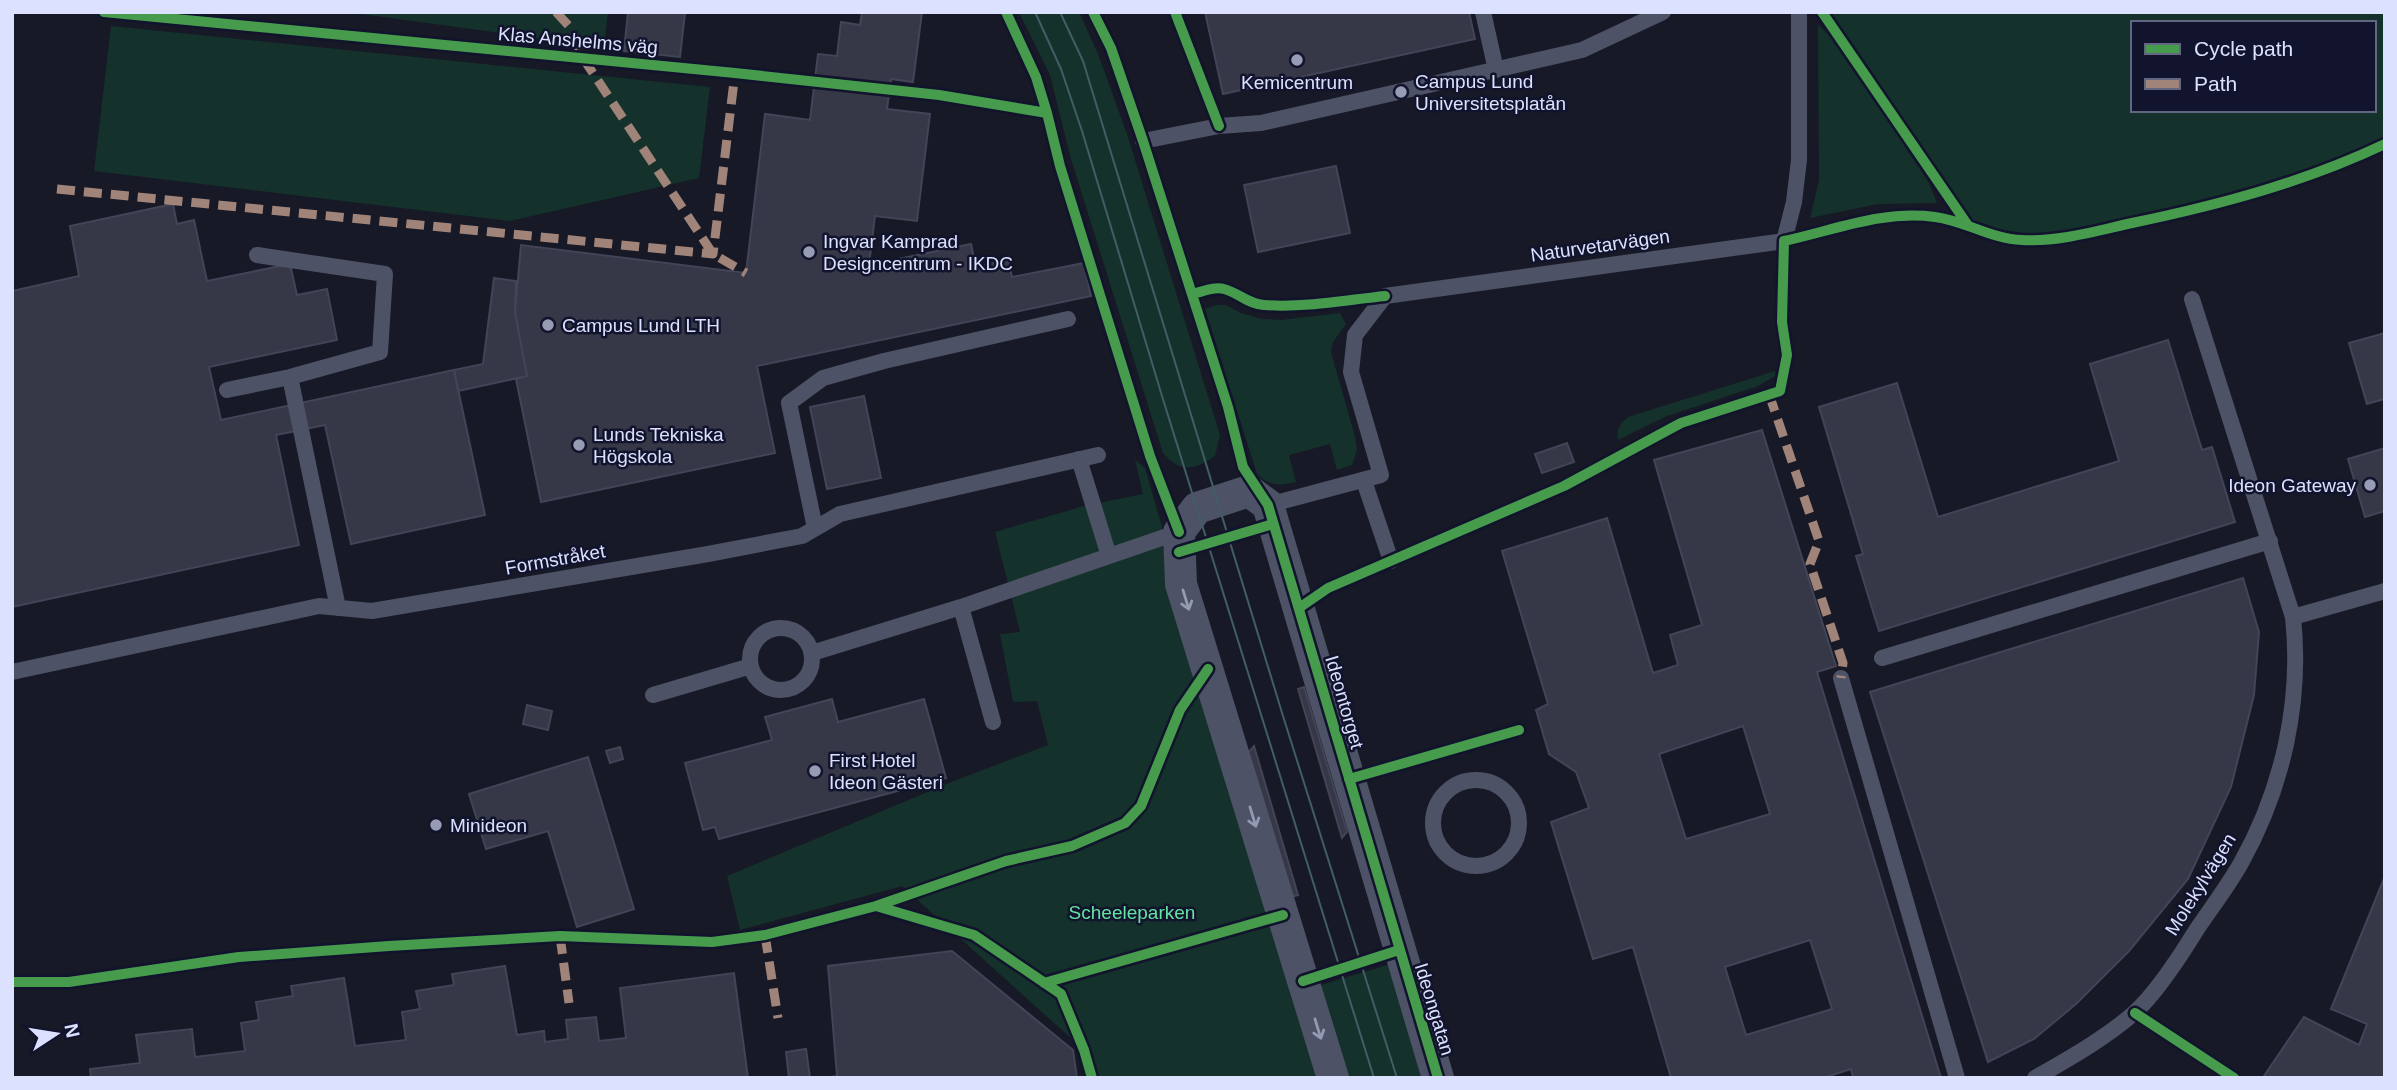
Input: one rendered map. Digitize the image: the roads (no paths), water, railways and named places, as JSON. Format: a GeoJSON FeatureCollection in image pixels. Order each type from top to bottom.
{"type":"FeatureCollection","features":[{"type":"Feature","properties":{"kind":"street"},"geometry":{"type":"LineString","coordinates":[[1268,505],[1250,491],[1197,508],[1179,532],[1181,584],[1333,1078]]}},
{"type":"Feature","properties":{"kind":"street","name":"Ideontorget"},"geometry":{"type":"LineString","coordinates":[[1268,505],[1399,950]]}},
{"type":"Feature","properties":{"kind":"street","name":"Ideongatan"},"geometry":{"type":"LineString","coordinates":[[1399,950],[1438,1078]]}},
{"type":"Feature","properties":{"kind":"lane"},"geometry":{"type":"LineString","coordinates":[[1483,12],[1496,70]]}},
{"type":"Feature","properties":{"kind":"lane"},"geometry":{"type":"LineString","coordinates":[[1143,141],[1219,126],[1261,124],[1582,50],[1663,12]]}},
{"type":"Feature","properties":{"kind":"lane","name":"Naturvetarvägen"},"geometry":{"type":"LineString","coordinates":[[1364,481],[1381,475],[1351,372],[1355,335],[1385,296],[1784,241],[1794,202],[1799,160],[1799,12]]}},
{"type":"Feature","properties":{"kind":"lane"},"geometry":{"type":"LineString","coordinates":[[227,390],[290,377],[380,352],[385,274],[257,255]]}},
{"type":"Feature","properties":{"kind":"lane","name":"Molekylvägen"},"geometry":{"type":"LineString","coordinates":[[2035,1078],[2135,1013],[2175,963],[2242,862],[2272,795],[2288,740],[2297,653],[2293,617],[2192,299]]}},
{"type":"Feature","properties":{"kind":"lane"},"geometry":{"type":"LineString","coordinates":[[815,528],[789,403],[822,378],[1068,319]]}},
{"type":"Feature","properties":{"kind":"lane"},"geometry":{"type":"LineString","coordinates":[[290,377],[338,608]]}},
{"type":"Feature","properties":{"kind":"lane","name":"Formstråket"},"geometry":{"type":"LineString","coordinates":[[12,672],[319,606],[372,611],[802,536],[840,514],[1098,455]]}},
{"type":"Feature","properties":{"kind":"lane"},"geometry":{"type":"LineString","coordinates":[[1079,459],[1109,556]]}},
{"type":"Feature","properties":{"kind":"lane"},"geometry":{"type":"LineString","coordinates":[[1268,505],[1364,481],[1391,561]]}},
{"type":"Feature","properties":{"kind":"lane"},"geometry":{"type":"LineString","coordinates":[[812,653],[961,607],[1179,532]]}},
{"type":"Feature","properties":{"kind":"lane"},"geometry":{"type":"LineString","coordinates":[[1882,657],[2270,541]]}},
{"type":"Feature","properties":{"kind":"lane"},"geometry":{"type":"LineString","coordinates":[[2293,617],[2385,591]]}},
{"type":"Feature","properties":{"kind":"lane"},"geometry":{"type":"LineString","coordinates":[[961,607],[993,722]]}},
{"type":"Feature","properties":{"kind":"lane"},"geometry":{"type":"LineString","coordinates":[[783,627],[801,634],[812,653],[810,670],[804,680],[793,688],[772,689],[762,684],[751,666],[750,653],[754,643],[761,634],[773,628],[783,627]]}},
{"type":"Feature","properties":{"kind":"lane"},"geometry":{"type":"LineString","coordinates":[[653,695],[751,666]]}},
{"type":"Feature","properties":{"kind":"lane"},"geometry":{"type":"LineString","coordinates":[[1841,678],[1957,1078]]}},
{"type":"Feature","properties":{"kind":"lane"},"geometry":{"type":"LineString","coordinates":[[1478,779],[1503,788],[1518,809],[1520,822],[1512,847],[1503,857],[1491,864],[1468,866],[1457,862],[1447,855],[1435,836],[1434,813],[1438,802],[1454,785],[1465,780],[1478,779]]}},
{"type":"Feature","properties":{"kind":"tram line"},"geometry":{"type":"LineString","coordinates":[[1035,12],[1061,69],[1082,131],[1374,1078]]}},
{"type":"Feature","properties":{"kind":"tram line"},"geometry":{"type":"LineString","coordinates":[[1060,12],[1083,61],[1283,716],[1397,1078]]}},
{"type":"Feature","properties":{"kind":"place","name":"Kemicentrum"},"geometry":{"type":"Point","coordinates":[1297,60]}},
{"type":"Feature","properties":{"kind":"place","name":"Campus Lund Universitetsplatån"},"geometry":{"type":"Point","coordinates":[1401,92]}},
{"type":"Feature","properties":{"kind":"place","name":"Ingvar Kamprad Designcentrum - IKDC"},"geometry":{"type":"Point","coordinates":[809,252]}},
{"type":"Feature","properties":{"kind":"place","name":"Campus Lund LTH"},"geometry":{"type":"Point","coordinates":[548,325]}},
{"type":"Feature","properties":{"kind":"place","name":"Lunds Tekniska Högskola"},"geometry":{"type":"Point","coordinates":[579,445]}},
{"type":"Feature","properties":{"kind":"place","name":"Ideon Gateway"},"geometry":{"type":"Point","coordinates":[2370,485]}},
{"type":"Feature","properties":{"kind":"place","name":"First Hotel Ideon Gästeri"},"geometry":{"type":"Point","coordinates":[815,771]}},
{"type":"Feature","properties":{"kind":"place","name":"Minideon"},"geometry":{"type":"Point","coordinates":[436,825]}},
{"type":"Feature","properties":{"kind":"park label","name":"Scheeleparken"},"geometry":{"type":"Point","coordinates":[1132,912]}}]}
